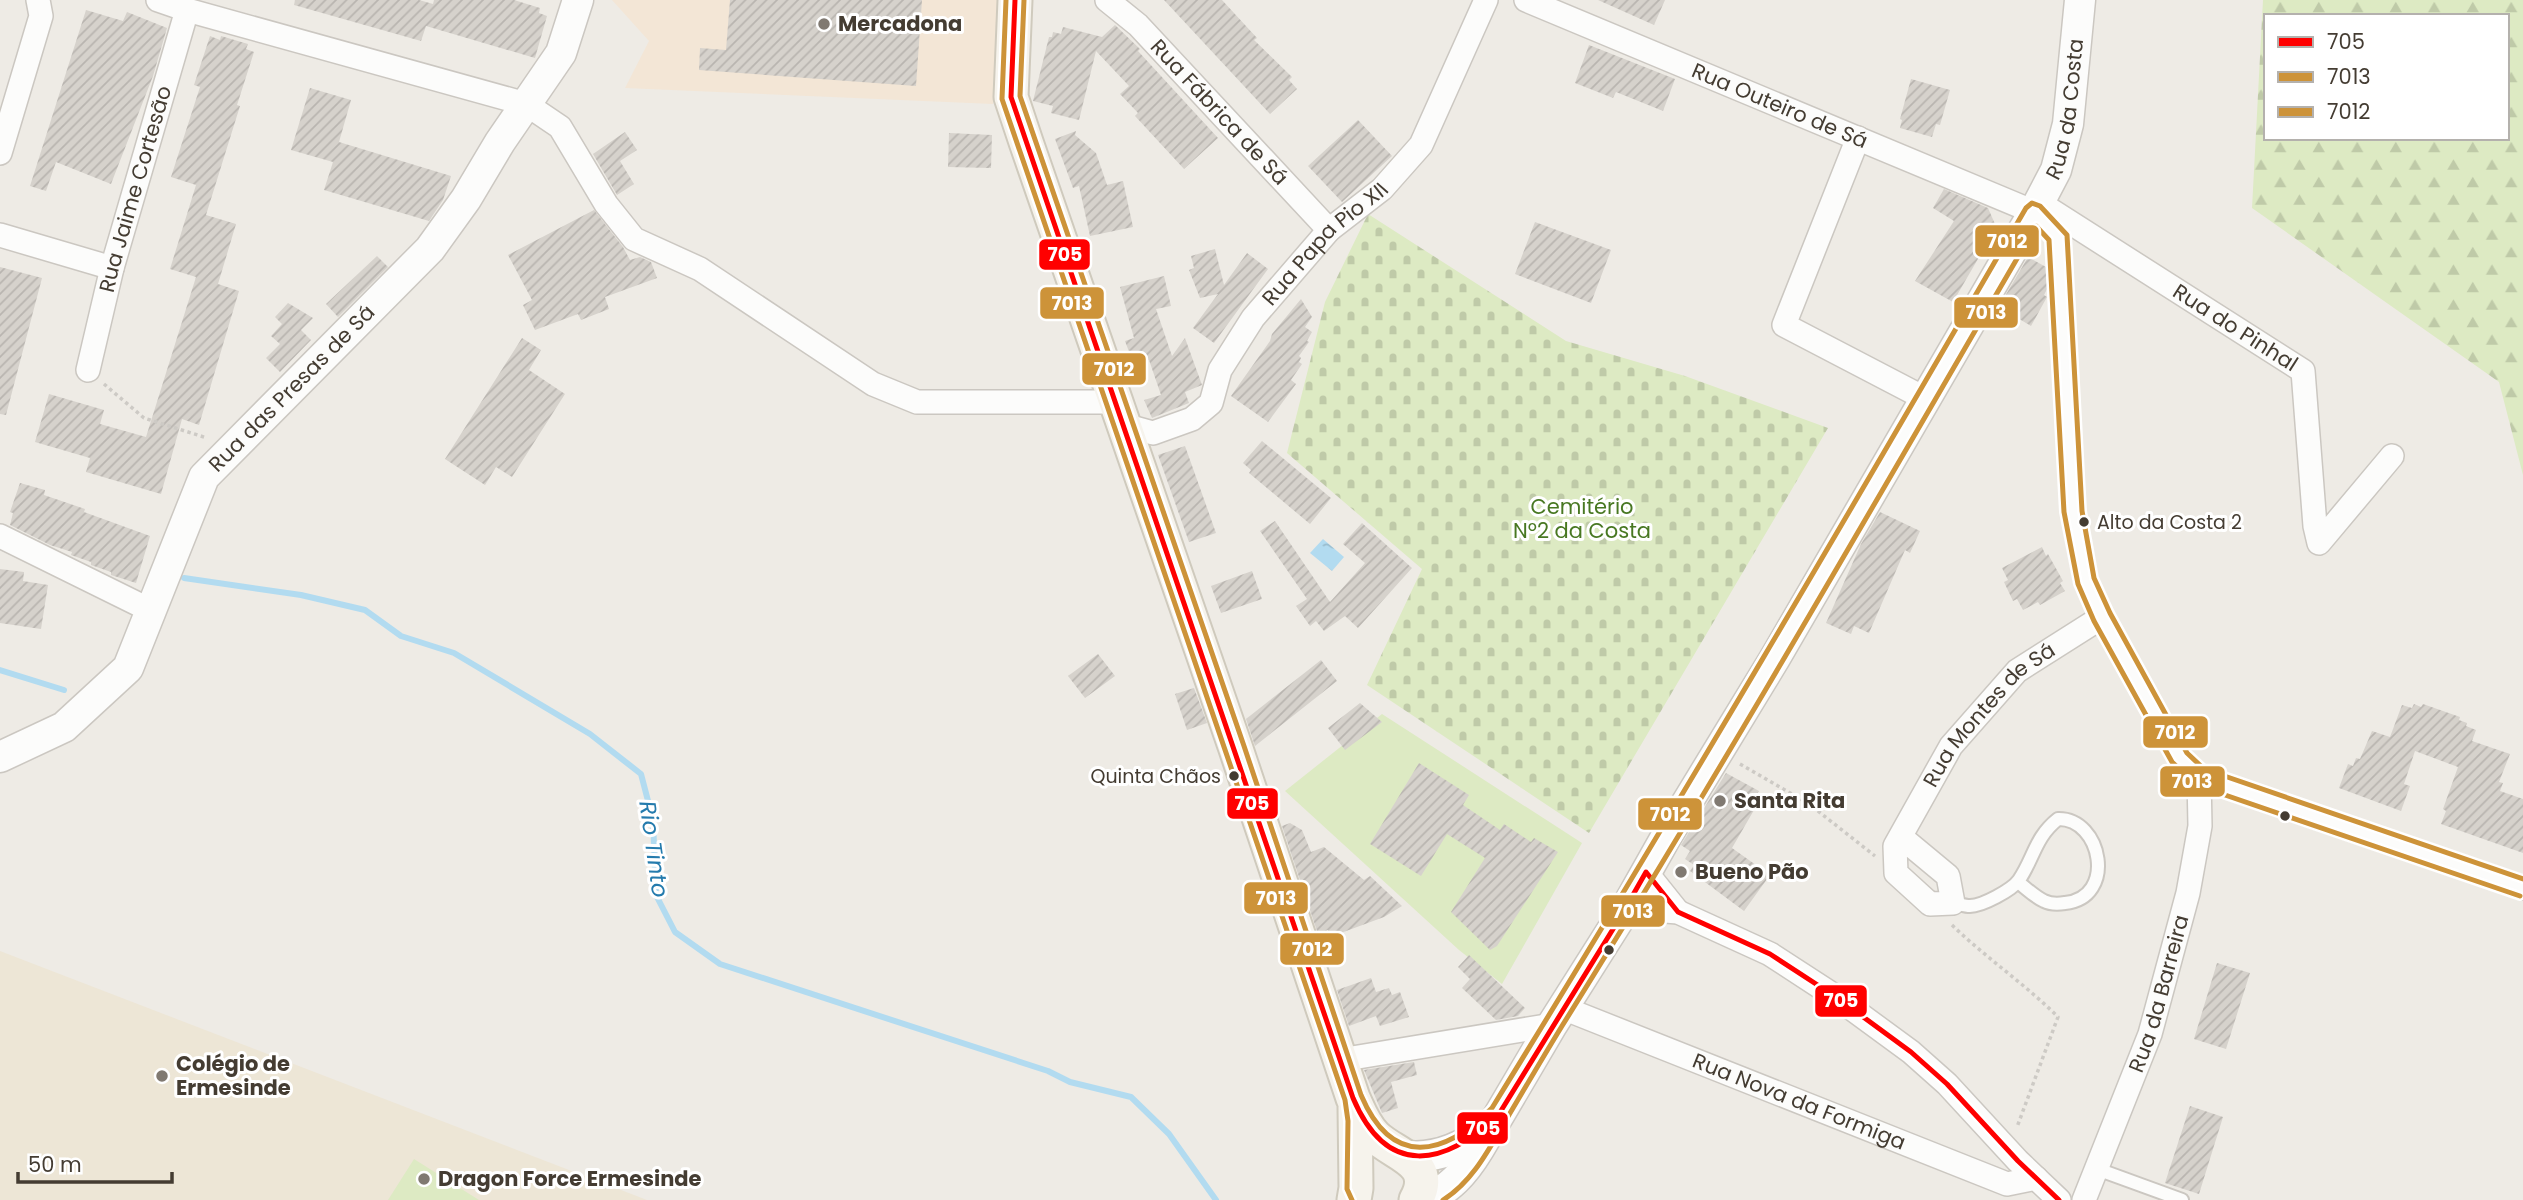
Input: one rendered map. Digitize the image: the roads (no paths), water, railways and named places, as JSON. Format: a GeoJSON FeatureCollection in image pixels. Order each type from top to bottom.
{"type":"FeatureCollection","features":[{"type":"Feature","properties":{"kind":"main road"},"geometry":{"type":"LineString","coordinates":[[1015,0],[1011,97],[1353,1098],[1371,1133],[1415,1164],[1420,1173],[1421,1184],[1416,1200]]}},
{"type":"Feature","properties":{"kind":"main road"},"geometry":{"type":"LineString","coordinates":[[1353,1098],[1357,1121],[1357,1191]]}},
{"type":"Feature","properties":{"kind":"main road"},"geometry":{"type":"LineString","coordinates":[[1357,1191],[1366,1159],[1386,1150],[1402,1154]]}},
{"type":"Feature","properties":{"kind":"street"},"geometry":{"type":"LineString","coordinates":[[0,153],[41,16],[38,0]]}},
{"type":"Feature","properties":{"kind":"street","name":"Rua Papa Pio XII"},"geometry":{"type":"LineString","coordinates":[[158,0],[526,104],[560,127],[606,204],[634,239],[700,269],[873,384],[917,402],[1120,414],[1153,433],[1192,419],[1211,403],[1220,370],[1253,317],[1329,229],[1382,189],[1422,145],[1486,0]]}},
{"type":"Feature","properties":{"kind":"street","name":"Rua das Presas de Sá"},"geometry":{"type":"LineString","coordinates":[[0,757],[64,727],[128,668],[204,477],[430,249],[466,199],[561,53],[578,0]]}},
{"type":"Feature","properties":{"kind":"street","name":"Rua Fábrica de Sá"},"geometry":{"type":"LineString","coordinates":[[1107,0],[1138,25],[1329,229]]}},
{"type":"Feature","properties":{"kind":"street","name":"Rua Outeiro de Sá"},"geometry":{"type":"LineString","coordinates":[[1526,0],[1858,138],[2036,207]]}},
{"type":"Feature","properties":{"kind":"street","name":"Rua da Costa"},"geometry":{"type":"LineString","coordinates":[[1423,1200],[1447,1187],[1466,1169],[1626,908],[1854,524],[2036,207],[2056,170],[2068,124],[2080,0]]}},
{"type":"Feature","properties":{"kind":"street","name":"Rua Jaime Cortesão"},"geometry":{"type":"LineString","coordinates":[[88,370],[112,268],[187,10]]}},
{"type":"Feature","properties":{"kind":"street"},"geometry":{"type":"LineString","coordinates":[[1858,138],[1784,325],[1924,398]]}},
{"type":"Feature","properties":{"kind":"street"},"geometry":{"type":"LineString","coordinates":[[2036,207],[2058,236],[2073,512],[2086,581],[2102,617],[2180,758],[2199,777],[2523,888]]}},
{"type":"Feature","properties":{"kind":"street","name":"Rua do Pinhal"},"geometry":{"type":"LineString","coordinates":[[2036,207],[2303,371],[2315,526],[2319,543],[2392,456]]}},
{"type":"Feature","properties":{"kind":"street"},"geometry":{"type":"LineString","coordinates":[[0,235],[112,268]]}},
{"type":"Feature","properties":{"kind":"street"},"geometry":{"type":"LineString","coordinates":[[0,536],[152,611]]}},
{"type":"Feature","properties":{"kind":"street","name":"Rua Montes de Sá"},"geometry":{"type":"LineString","coordinates":[[1953,903],[1930,904],[1895,873],[1895,846],[1951,746],[2017,671],[2102,617]]}},
{"type":"Feature","properties":{"kind":"street","name":"Rua da Barreira"},"geometry":{"type":"LineString","coordinates":[[2084,1200],[2150,1034],[2185,906],[2200,825],[2199,777]]}},
{"type":"Feature","properties":{"kind":"street"},"geometry":{"type":"LineString","coordinates":[[1900,837],[1948,876],[1953,903]]}},
{"type":"Feature","properties":{"kind":"street"},"geometry":{"type":"LineString","coordinates":[[1646,872],[1678,912]]}},
{"type":"Feature","properties":{"kind":"street"},"geometry":{"type":"LineString","coordinates":[[1626,908],[1678,912],[1770,954],[1836,997],[1911,1052],[1938,1076],[2059,1200]]}},
{"type":"Feature","properties":{"kind":"street"},"geometry":{"type":"LineString","coordinates":[[1340,1060],[1558,1016]]}},
{"type":"Feature","properties":{"kind":"street","name":"Rua Nova da Formiga"},"geometry":{"type":"LineString","coordinates":[[1558,1016],[2007,1184],[2036,1178]]}},
{"type":"Feature","properties":{"kind":"street"},"geometry":{"type":"LineString","coordinates":[[1402,1154],[1420,1157],[1448,1151],[1467,1142],[1499,1114]]}},
{"type":"Feature","properties":{"kind":"lane"},"geometry":{"type":"LineString","coordinates":[[1953,903],[1973,906],[1996,897],[2018,882],[2035,846],[2058,819],[2066,819],[2088,834],[2100,868],[2092,887],[2078,901],[2060,904],[2044,901],[2018,882]]}},
{"type":"Feature","properties":{"kind":"lane"},"geometry":{"type":"LineString","coordinates":[[2096,1169],[2182,1200]]}},
{"type":"Feature","properties":{"kind":"water"},"geometry":{"type":"Polygon","coordinates":[[[1323,539],[1344,557],[1332,571],[1310,553],[1323,539]]]}},
{"type":"Feature","properties":{"kind":"waterway","name":"Rio Tinto"},"geometry":{"type":"LineString","coordinates":[[184,578],[301,595],[365,610],[401,636],[454,653],[590,734],[641,774],[653,820],[656,895],[675,932],[720,964],[1048,1071],[1070,1082],[1131,1097],[1169,1134],[1216,1200]]}},
{"type":"Feature","properties":{"kind":"waterway","name":"Rio Tinto"},"geometry":{"type":"LineString","coordinates":[[0,670],[64,690]]}},
{"type":"Feature","properties":{"kind":"place","name":"Mercadona"},"geometry":{"type":"Point","coordinates":[824,24]}},
{"type":"Feature","properties":{"kind":"place","name":"Alto da Costa 2"},"geometry":{"type":"Point","coordinates":[2084,522]}},
{"type":"Feature","properties":{"kind":"place","name":"Quinta Chãos"},"geometry":{"type":"Point","coordinates":[1234,776]}},
{"type":"Feature","properties":{"kind":"place","name":"Santa Rita"},"geometry":{"type":"Point","coordinates":[1720,801]}},
{"type":"Feature","properties":{"kind":"place","name":"Bueno Pão"},"geometry":{"type":"Point","coordinates":[1681,872]}},
{"type":"Feature","properties":{"kind":"place","name":"Colégio de Ermesinde"},"geometry":{"type":"Point","coordinates":[162,1076]}},
{"type":"Feature","properties":{"kind":"place","name":"Dragon Force Ermesinde"},"geometry":{"type":"Point","coordinates":[424,1179]}},
{"type":"Feature","properties":{"kind":"park label","name":"Cemitério Nº2 da Costa"},"geometry":{"type":"Point","coordinates":[1582,519]}}]}
